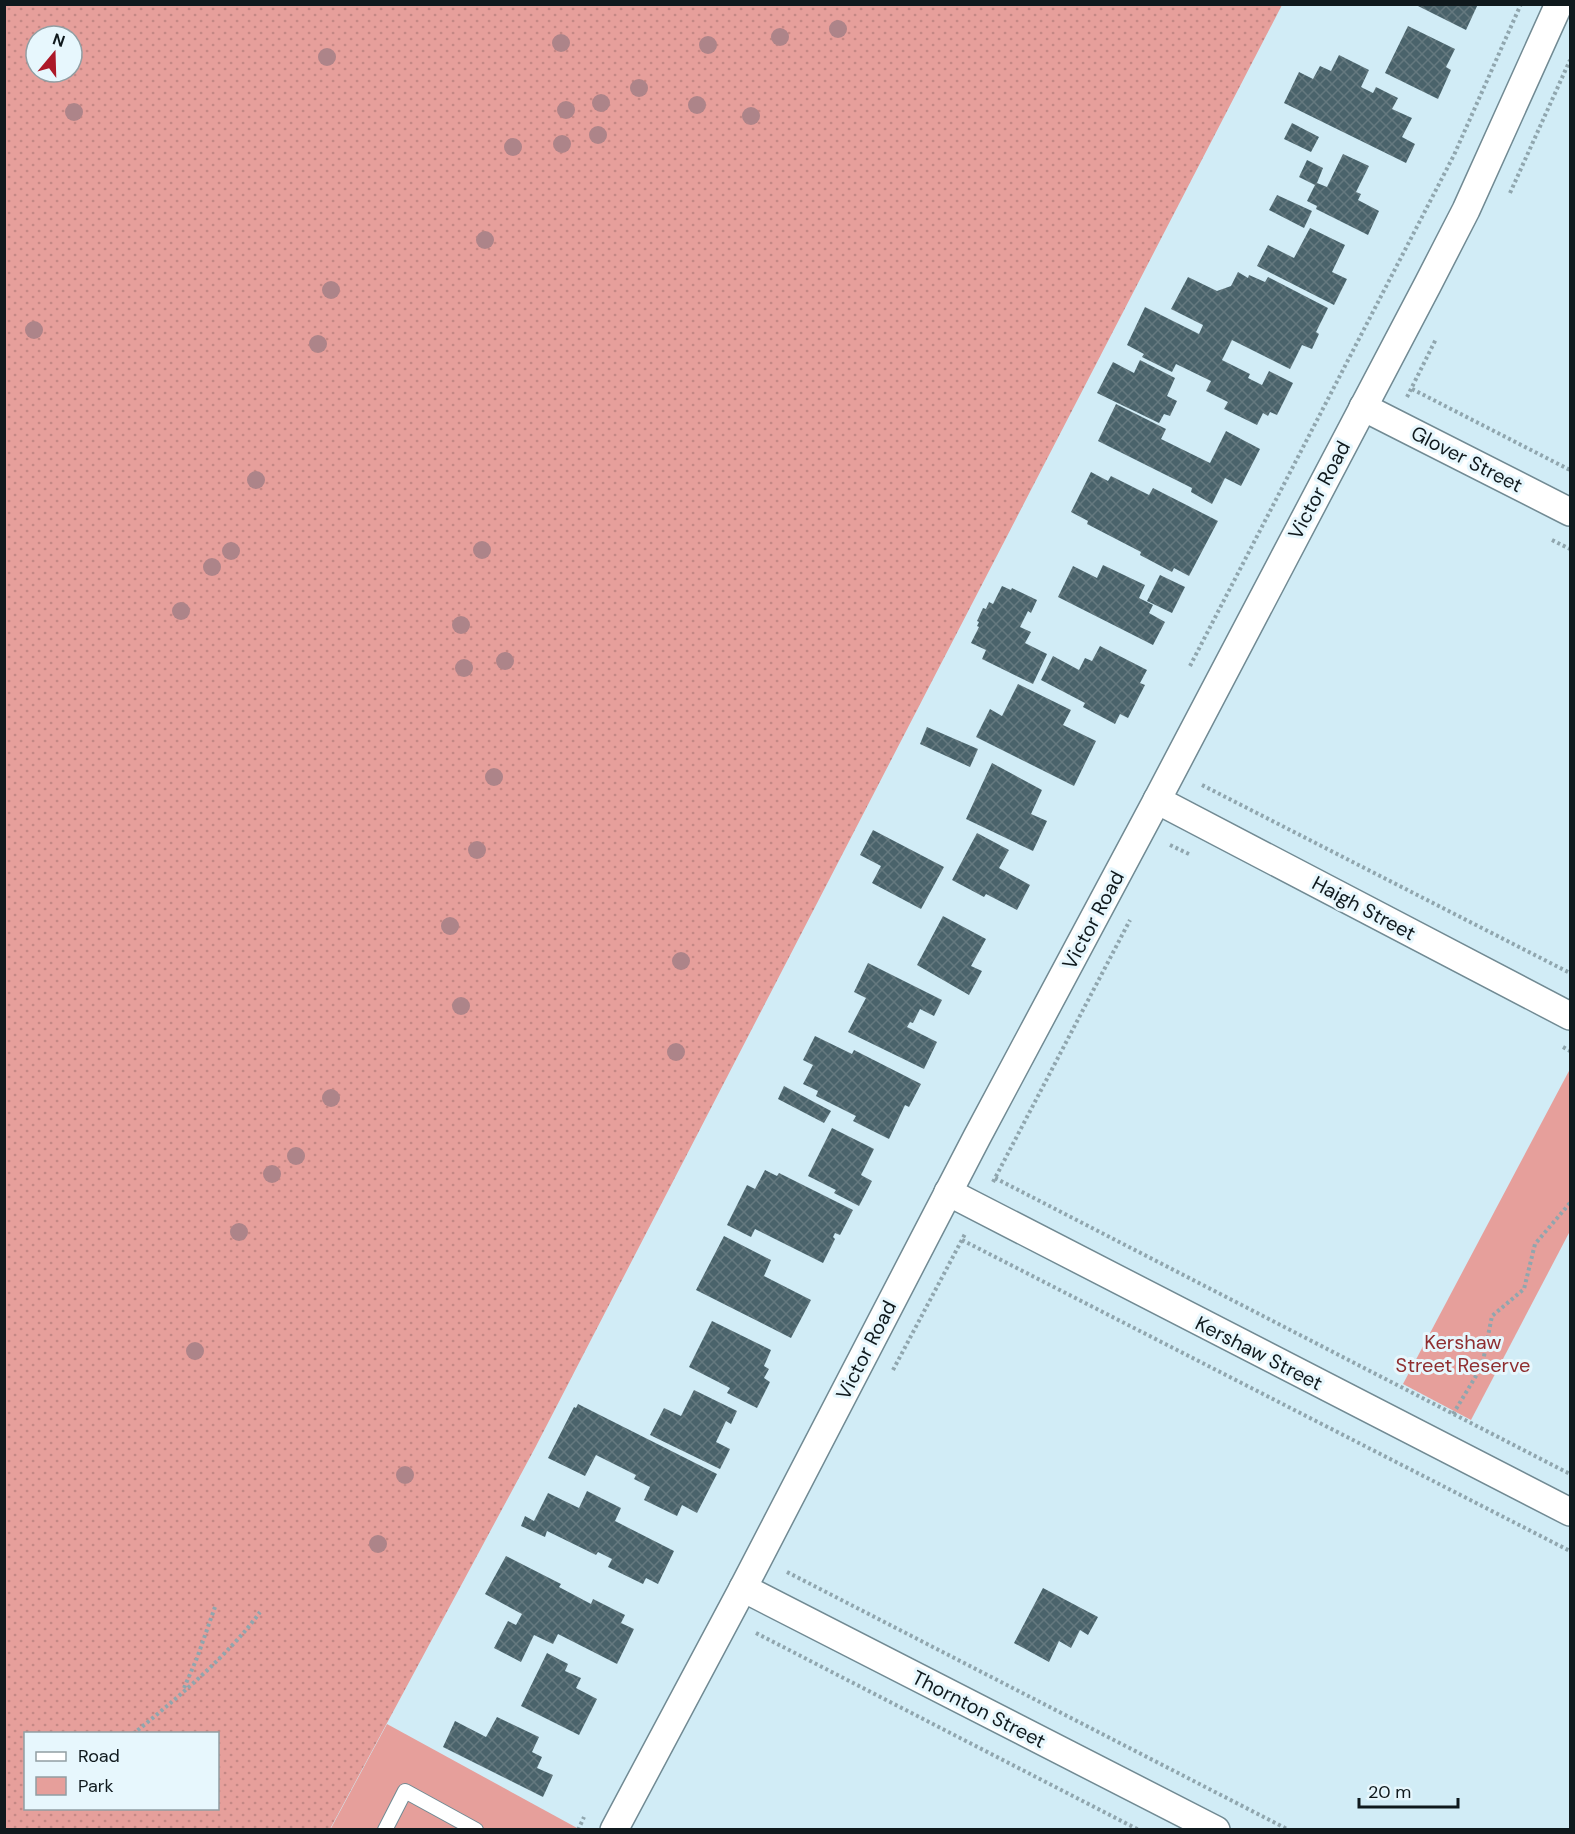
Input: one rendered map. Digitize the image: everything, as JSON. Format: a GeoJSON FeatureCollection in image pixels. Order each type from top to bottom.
{"type":"FeatureCollection","features":[{"type":"Feature","properties":{"kind":"street","name":"Victor Road"},"geometry":{"type":"LineString","coordinates":[[614,1830],[1466,210],[1559,4]]}},
{"type":"Feature","properties":{"kind":"street","name":"Glover Street"},"geometry":{"type":"LineString","coordinates":[[1363,407],[1570,512]]}},
{"type":"Feature","properties":{"kind":"street","name":"Haigh Street"},"geometry":{"type":"LineString","coordinates":[[1157,800],[1570,1016]]}},
{"type":"Feature","properties":{"kind":"street","name":"Kershaw Street"},"geometry":{"type":"LineString","coordinates":[[948,1192],[1570,1512]]}},
{"type":"Feature","properties":{"kind":"street","name":"Thornton Street"},"geometry":{"type":"LineString","coordinates":[[743,1588],[1216,1830]]}},
{"type":"Feature","properties":{"kind":"lane"},"geometry":{"type":"LineString","coordinates":[[385,1830],[405,1791],[476,1830]]}},
{"type":"Feature","properties":{"kind":"path"},"geometry":{"type":"LineString","coordinates":[[1412,388],[1570,470]]}},
{"type":"Feature","properties":{"kind":"path"},"geometry":{"type":"LineString","coordinates":[[1202,785],[1570,973]]}},
{"type":"Feature","properties":{"kind":"path"},"geometry":{"type":"LineString","coordinates":[[995,1178],[1570,1474]]}},
{"type":"Feature","properties":{"kind":"path"},"geometry":{"type":"LineString","coordinates":[[1437,1444],[1482,1365],[1492,1316],[1524,1289],[1535,1244],[1570,1203]]}},
{"type":"Feature","properties":{"kind":"path"},"geometry":{"type":"LineString","coordinates":[[962,1240],[1570,1551]]}},
{"type":"Feature","properties":{"kind":"path"},"geometry":{"type":"LineString","coordinates":[[787,1572],[1289,1830]]}},
{"type":"Feature","properties":{"kind":"path"},"geometry":{"type":"LineString","coordinates":[[182,1691],[197,1658],[215,1607]]}},
{"type":"Feature","properties":{"kind":"path"},"geometry":{"type":"LineString","coordinates":[[135,1732],[248,1629],[260,1612]]}},
{"type":"Feature","properties":{"kind":"path"},"geometry":{"type":"LineString","coordinates":[[756,1633],[1139,1830]]}},
{"type":"Feature","properties":{"kind":"green space"},"geometry":{"type":"Polygon","coordinates":[[[5,5],[1282,5],[535,1448],[330,1829],[5,1830],[5,5]]]}},
{"type":"Feature","properties":{"kind":"green space","name":"Kershaw Street Reserve"},"geometry":{"type":"Polygon","coordinates":[[[1570,1069],[1570,1231],[1471,1420],[1403,1384],[1570,1069]]]}},
{"type":"Feature","properties":{"kind":"green space"},"geometry":{"type":"Polygon","coordinates":[[[387,1724],[579,1829],[330,1830],[387,1724]]]}},
{"type":"Feature","properties":{"kind":"building"},"geometry":{"type":"Polygon","coordinates":[[[1414,4],[1478,4],[1466,30],[1414,4]]]}},
{"type":"Feature","properties":{"kind":"building"},"geometry":{"type":"Polygon","coordinates":[[[1408,26],[1455,49],[1446,67],[1451,70],[1438,99],[1385,73],[1408,26]]]}},
{"type":"Feature","properties":{"kind":"building"},"geometry":{"type":"Polygon","coordinates":[[[1339,55],[1369,70],[1361,87],[1373,93],[1376,87],[1398,98],[1392,109],[1412,118],[1402,137],[1415,144],[1406,163],[1284,103],[1299,72],[1313,79],[1320,66],[1331,71],[1339,55]]]}},
{"type":"Feature","properties":{"kind":"building"},"geometry":{"type":"Polygon","coordinates":[[[1292,123],[1319,137],[1311,152],[1284,139],[1292,123]]]}},
{"type":"Feature","properties":{"kind":"building"},"geometry":{"type":"Polygon","coordinates":[[[1343,154],[1369,166],[1356,192],[1361,194],[1358,200],[1379,211],[1368,235],[1316,209],[1317,206],[1307,201],[1315,185],[1299,177],[1307,160],[1323,168],[1317,183],[1327,187],[1343,154]]]}},
{"type":"Feature","properties":{"kind":"building"},"geometry":{"type":"Polygon","coordinates":[[[1277,195],[1312,211],[1304,228],[1269,210],[1277,195]]]}},
{"type":"Feature","properties":{"kind":"building"},"geometry":{"type":"Polygon","coordinates":[[[1310,228],[1345,245],[1332,272],[1347,279],[1334,305],[1257,266],[1268,245],[1294,258],[1310,228]]]}},
{"type":"Feature","properties":{"kind":"building"},"geometry":{"type":"Polygon","coordinates":[[[1238,272],[1248,278],[1249,275],[1265,282],[1268,277],[1328,308],[1316,332],[1319,334],[1312,349],[1302,345],[1290,369],[1232,340],[1222,360],[1250,374],[1248,378],[1262,385],[1269,371],[1293,383],[1277,415],[1270,412],[1268,416],[1263,413],[1257,425],[1224,409],[1228,402],[1206,391],[1211,381],[1176,364],[1172,372],[1142,357],[1144,354],[1127,345],[1145,307],[1199,334],[1203,325],[1171,309],[1188,277],[1217,291],[1231,286],[1238,272]]]}},
{"type":"Feature","properties":{"kind":"building"},"geometry":{"type":"Polygon","coordinates":[[[1140,360],[1175,378],[1167,396],[1177,401],[1170,416],[1164,414],[1159,423],[1097,393],[1113,362],[1134,373],[1140,360]]]}},
{"type":"Feature","properties":{"kind":"building"},"geometry":{"type":"Polygon","coordinates":[[[1116,404],[1166,429],[1161,439],[1210,463],[1226,431],[1260,449],[1241,486],[1225,478],[1212,504],[1191,492],[1192,488],[1098,441],[1116,404]]]}},
{"type":"Feature","properties":{"kind":"building"},"geometry":{"type":"Polygon","coordinates":[[[1091,472],[1108,481],[1111,476],[1149,495],[1153,488],[1218,521],[1189,576],[1174,568],[1172,572],[1140,555],[1141,552],[1087,524],[1088,521],[1071,512],[1091,472]]]}},
{"type":"Feature","properties":{"kind":"building"},"geometry":{"type":"Polygon","coordinates":[[[1103,565],[1145,585],[1139,598],[1153,605],[1149,613],[1165,622],[1153,645],[1058,597],[1073,566],[1097,578],[1103,565]]]}},
{"type":"Feature","properties":{"kind":"building"},"geometry":{"type":"Polygon","coordinates":[[[1160,575],[1185,587],[1172,613],[1147,601],[1160,575]]]}},
{"type":"Feature","properties":{"kind":"building"},"geometry":{"type":"Polygon","coordinates":[[[1002,586],[1011,590],[1012,588],[1037,600],[1031,613],[1028,611],[1020,627],[1031,632],[1025,643],[1047,654],[1033,684],[982,659],[986,650],[971,643],[979,627],[977,621],[983,608],[986,609],[989,602],[993,604],[1002,586]]]}},
{"type":"Feature","properties":{"kind":"building"},"geometry":{"type":"Polygon","coordinates":[[[1100,646],[1147,670],[1140,683],[1145,685],[1128,718],[1120,714],[1115,724],[1083,707],[1085,703],[1041,680],[1053,656],[1079,670],[1085,658],[1092,661],[1100,646]]]}},
{"type":"Feature","properties":{"kind":"building"},"geometry":{"type":"Polygon","coordinates":[[[1018,684],[1071,710],[1063,725],[1096,741],[1074,786],[976,737],[990,709],[1002,716],[1018,684]]]}},
{"type":"Feature","properties":{"kind":"building"},"geometry":{"type":"Polygon","coordinates":[[[927,727],[978,749],[970,767],[920,744],[927,727]]]}},
{"type":"Feature","properties":{"kind":"building"},"geometry":{"type":"Polygon","coordinates":[[[992,763],[1042,790],[1031,814],[1047,821],[1033,851],[966,819],[992,763]]]}},
{"type":"Feature","properties":{"kind":"building"},"geometry":{"type":"Polygon","coordinates":[[[873,830],[944,867],[921,909],[872,883],[881,866],[860,855],[873,830]]]}},
{"type":"Feature","properties":{"kind":"building"},"geometry":{"type":"Polygon","coordinates":[[[977,833],[1009,850],[999,868],[1030,885],[1017,910],[986,894],[984,897],[952,880],[977,833]]]}},
{"type":"Feature","properties":{"kind":"building"},"geometry":{"type":"Polygon","coordinates":[[[943,916],[986,939],[971,966],[982,971],[969,995],[917,965],[943,916]]]}},
{"type":"Feature","properties":{"kind":"building"},"geometry":{"type":"Polygon","coordinates":[[[868,963],[942,1000],[934,1016],[920,1009],[913,1023],[910,1022],[907,1027],[937,1042],[924,1069],[848,1032],[866,998],[854,992],[868,963]]]}},
{"type":"Feature","properties":{"kind":"building"},"geometry":{"type":"Polygon","coordinates":[[[815,1036],[852,1054],[854,1050],[921,1084],[909,1107],[905,1105],[889,1139],[853,1121],[856,1116],[816,1096],[818,1091],[803,1084],[813,1065],[803,1060],[815,1036]]]}},
{"type":"Feature","properties":{"kind":"building"},"geometry":{"type":"Polygon","coordinates":[[[784,1086],[831,1111],[824,1123],[778,1099],[784,1086]]]}},
{"type":"Feature","properties":{"kind":"building"},"geometry":{"type":"Polygon","coordinates":[[[832,1128],[874,1149],[861,1175],[872,1181],[859,1206],[834,1193],[836,1190],[808,1176],[832,1128]]]}},
{"type":"Feature","properties":{"kind":"building"},"geometry":{"type":"Polygon","coordinates":[[[765,1170],[777,1176],[779,1173],[853,1210],[840,1235],[835,1233],[833,1237],[835,1239],[823,1263],[755,1229],[751,1237],[727,1225],[747,1185],[755,1189],[765,1170]]]}},
{"type":"Feature","properties":{"kind":"building"},"geometry":{"type":"Polygon","coordinates":[[[724,1236],[771,1260],[764,1276],[811,1300],[791,1338],[696,1290],[724,1236]]]}},
{"type":"Feature","properties":{"kind":"building"},"geometry":{"type":"Polygon","coordinates":[[[712,1321],[771,1350],[764,1366],[769,1369],[764,1378],[770,1382],[757,1408],[727,1393],[730,1388],[689,1367],[712,1321]]]}},
{"type":"Feature","properties":{"kind":"building"},"geometry":{"type":"Polygon","coordinates":[[[694,1390],[737,1411],[731,1424],[726,1421],[716,1442],[730,1449],[720,1469],[650,1435],[664,1408],[681,1416],[694,1390]]]}},
{"type":"Feature","properties":{"kind":"building"},"geometry":{"type":"Polygon","coordinates":[[[578,1404],[717,1474],[697,1513],[682,1505],[677,1516],[644,1500],[650,1487],[634,1479],[636,1475],[596,1455],[585,1476],[548,1458],[574,1407],[576,1408],[578,1404]]]}},
{"type":"Feature","properties":{"kind":"building"},"geometry":{"type":"Polygon","coordinates":[[[587,1491],[621,1508],[615,1521],[674,1551],[658,1584],[646,1578],[643,1584],[608,1567],[612,1559],[598,1552],[596,1555],[547,1531],[545,1537],[521,1526],[525,1516],[534,1521],[548,1493],[579,1508],[587,1491]]]}},
{"type":"Feature","properties":{"kind":"building"},"geometry":{"type":"Polygon","coordinates":[[[506,1556],[561,1584],[559,1587],[591,1604],[593,1599],[625,1615],[621,1623],[634,1629],[617,1664],[558,1634],[553,1644],[534,1635],[521,1662],[494,1648],[508,1621],[516,1625],[522,1614],[485,1594],[506,1556]]]}},
{"type":"Feature","properties":{"kind":"building"},"geometry":{"type":"Polygon","coordinates":[[[1043,1588],[1098,1617],[1088,1635],[1080,1630],[1071,1648],[1059,1641],[1049,1662],[1014,1643],[1043,1588]]]}},
{"type":"Feature","properties":{"kind":"building"},"geometry":{"type":"Polygon","coordinates":[[[547,1653],[568,1664],[565,1671],[581,1678],[576,1688],[597,1699],[579,1735],[521,1706],[547,1653]]]}},
{"type":"Feature","properties":{"kind":"building"},"geometry":{"type":"Polygon","coordinates":[[[497,1717],[539,1737],[532,1752],[542,1757],[537,1768],[553,1775],[543,1797],[443,1747],[455,1721],[486,1737],[497,1717]]]}}]}
